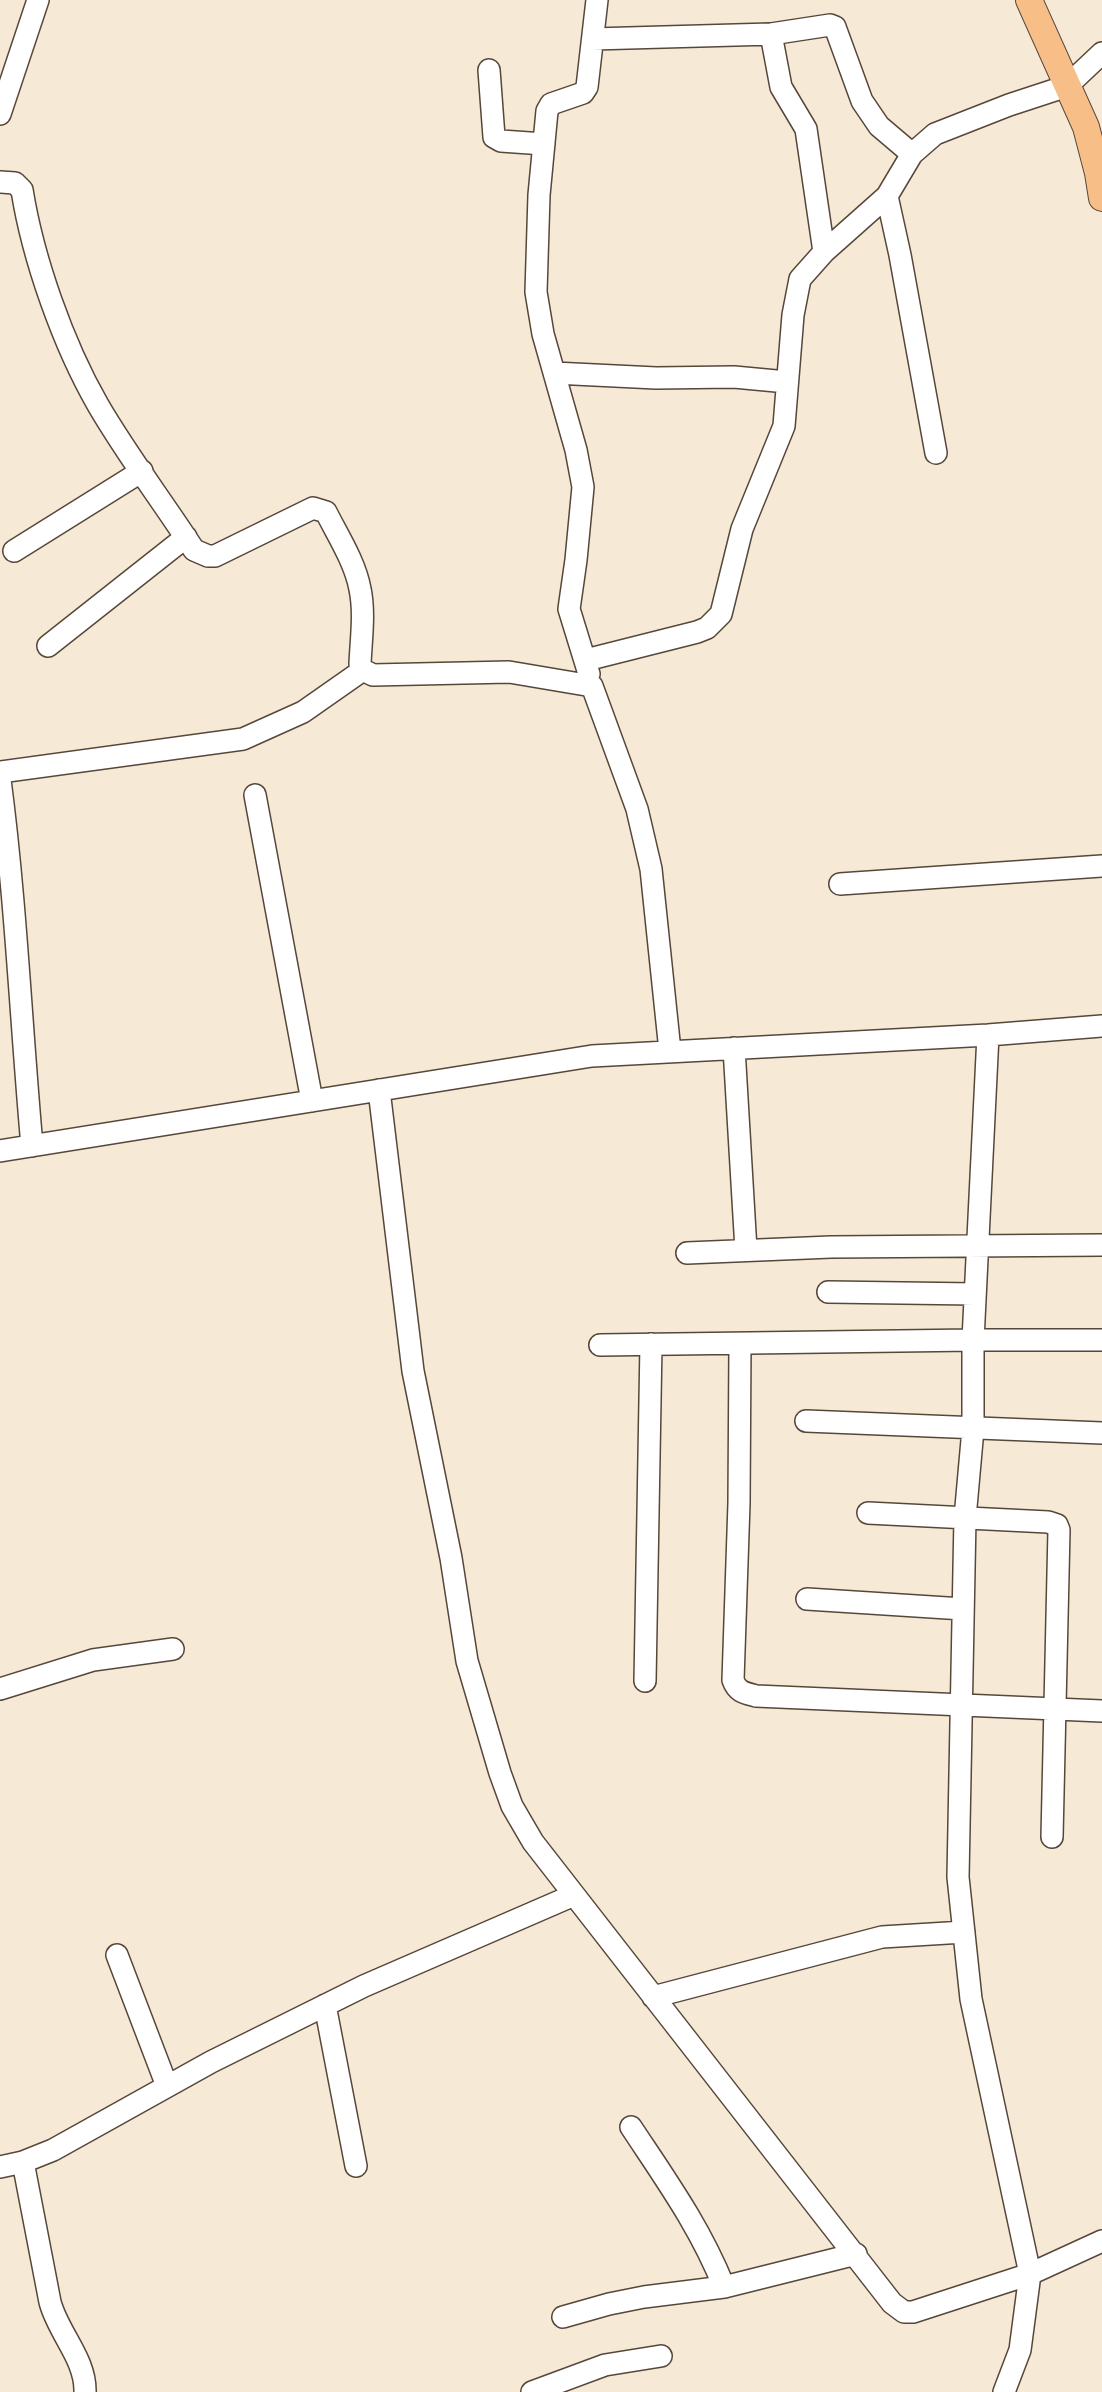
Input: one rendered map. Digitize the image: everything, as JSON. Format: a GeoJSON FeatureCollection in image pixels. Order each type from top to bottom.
{"type":"FeatureCollection","features":[{"type":"Feature","properties":{"kind":"main road"},"geometry":{"type":"LineString","coordinates":[[1029,0],[1086,127],[1102,198]]}},
{"type":"Feature","properties":{"kind":"street"},"geometry":{"type":"LineString","coordinates":[[0,114],[39,0]]}},
{"type":"Feature","properties":{"kind":"street"},"geometry":{"type":"LineString","coordinates":[[597,0],[587,87],[583,93],[551,104],[547,111],[539,195],[536,292],[543,334],[576,450],[583,487],[569,609],[570,618],[586,660],[592,686],[638,809],[651,868],[670,1051]]}},
{"type":"Feature","properties":{"kind":"street"},"geometry":{"type":"LineString","coordinates":[[593,39],[771,34],[830,25],[835,27],[862,100],[879,126],[912,154]]}},
{"type":"Feature","properties":{"kind":"street"},"geometry":{"type":"LineString","coordinates":[[771,34],[781,87],[806,129],[824,252]]}},
{"type":"Feature","properties":{"kind":"street"},"geometry":{"type":"LineString","coordinates":[[586,660],[697,632],[707,628],[721,614],[742,529],[784,426],[793,315],[800,279],[824,252],[887,196],[912,154],[934,134],[1009,105],[1067,86],[1101,56]]}},
{"type":"Feature","properties":{"kind":"street"},"geometry":{"type":"LineString","coordinates":[[489,70],[494,137],[501,141],[543,144]]}},
{"type":"Feature","properties":{"kind":"street"},"geometry":{"type":"LineString","coordinates":[[0,182],[15,183],[22,190],[34,245],[57,317],[76,363],[99,406],[194,550],[208,556],[215,556],[313,508],[326,512],[356,572],[360,589],[362,607],[360,664],[363,670],[373,675],[509,672],[592,686]]}},
{"type":"Feature","properties":{"kind":"street"},"geometry":{"type":"LineString","coordinates":[[887,196],[936,453]]}},
{"type":"Feature","properties":{"kind":"street"},"geometry":{"type":"LineString","coordinates":[[554,373],[656,378],[734,377],[787,382]]}},
{"type":"Feature","properties":{"kind":"street"},"geometry":{"type":"LineString","coordinates":[[14,551],[142,471]]}},
{"type":"Feature","properties":{"kind":"street"},"geometry":{"type":"LineString","coordinates":[[48,646],[186,537]]}},
{"type":"Feature","properties":{"kind":"street"},"geometry":{"type":"LineString","coordinates":[[0,772],[243,739],[303,712],[363,670]]}},
{"type":"Feature","properties":{"kind":"street"},"geometry":{"type":"LineString","coordinates":[[0,780],[12,868],[17,975],[32,1146]]}},
{"type":"Feature","properties":{"kind":"street"},"geometry":{"type":"LineString","coordinates":[[255,795],[312,1101]]}},
{"type":"Feature","properties":{"kind":"street"},"geometry":{"type":"LineString","coordinates":[[840,884],[1102,866]]}},
{"type":"Feature","properties":{"kind":"street"},"geometry":{"type":"LineString","coordinates":[[0,1150],[592,1056],[988,1035],[1102,1026]]}},
{"type":"Feature","properties":{"kind":"street"},"geometry":{"type":"LineString","coordinates":[[988,1035],[973,1340],[973,1429],[965,1518],[958,1877],[970,1999],[1030,2274],[1020,2350],[1004,2392]]}},
{"type":"Feature","properties":{"kind":"street"},"geometry":{"type":"LineString","coordinates":[[734,1048],[746,1250]]}},
{"type":"Feature","properties":{"kind":"street"},"geometry":{"type":"LineString","coordinates":[[379,1090],[413,1371],[451,1558],[467,1661],[512,1806],[533,1842],[892,2303],[904,2312],[913,2312],[1030,2274],[1102,2241]]}},
{"type":"Feature","properties":{"kind":"street"},"geometry":{"type":"LineString","coordinates":[[687,1253],[831,1247],[1102,1245]]}},
{"type":"Feature","properties":{"kind":"street"},"geometry":{"type":"LineString","coordinates":[[828,1292],[975,1293]]}},
{"type":"Feature","properties":{"kind":"street"},"geometry":{"type":"LineString","coordinates":[[600,1345],[1102,1340]]}},
{"type":"Feature","properties":{"kind":"street"},"geometry":{"type":"LineString","coordinates":[[645,1682],[651,1344]]}},
{"type":"Feature","properties":{"kind":"street"},"geometry":{"type":"LineString","coordinates":[[740,1344],[739,1503],[733,1680],[736,1688],[756,1696],[961,1707],[1102,1711]]}},
{"type":"Feature","properties":{"kind":"street"},"geometry":{"type":"LineString","coordinates":[[806,1421],[1102,1433]]}},
{"type":"Feature","properties":{"kind":"street"},"geometry":{"type":"LineString","coordinates":[[868,1513],[1048,1522],[1057,1526],[1059,1530],[1052,1837]]}},
{"type":"Feature","properties":{"kind":"street"},"geometry":{"type":"LineString","coordinates":[[807,1599],[963,1609]]}},
{"type":"Feature","properties":{"kind":"street"},"geometry":{"type":"LineString","coordinates":[[0,1689],[93,1660],[173,1649]]}},
{"type":"Feature","properties":{"kind":"street"},"geometry":{"type":"LineString","coordinates":[[0,2167],[23,2162],[52,2150],[211,2062],[364,1986],[574,1895]]}},
{"type":"Feature","properties":{"kind":"street"},"geometry":{"type":"LineString","coordinates":[[654,1997],[882,1937],[964,1932]]}},
{"type":"Feature","properties":{"kind":"street"},"geometry":{"type":"LineString","coordinates":[[117,1955],[167,2086]]}},
{"type":"Feature","properties":{"kind":"street"},"geometry":{"type":"LineString","coordinates":[[325,2005],[356,2166]]}},
{"type":"Feature","properties":{"kind":"street"},"geometry":{"type":"LineString","coordinates":[[631,2127],[684,2206],[709,2250],[724,2287]]}},
{"type":"Feature","properties":{"kind":"street"},"geometry":{"type":"LineString","coordinates":[[23,2162],[54,2318],[82,2370],[86,2382],[85,2392]]}},
{"type":"Feature","properties":{"kind":"street"},"geometry":{"type":"LineString","coordinates":[[563,2317],[644,2297],[724,2287],[856,2254]]}},
{"type":"Feature","properties":{"kind":"street"},"geometry":{"type":"LineString","coordinates":[[532,2392],[605,2365],[661,2356]]}}]}
